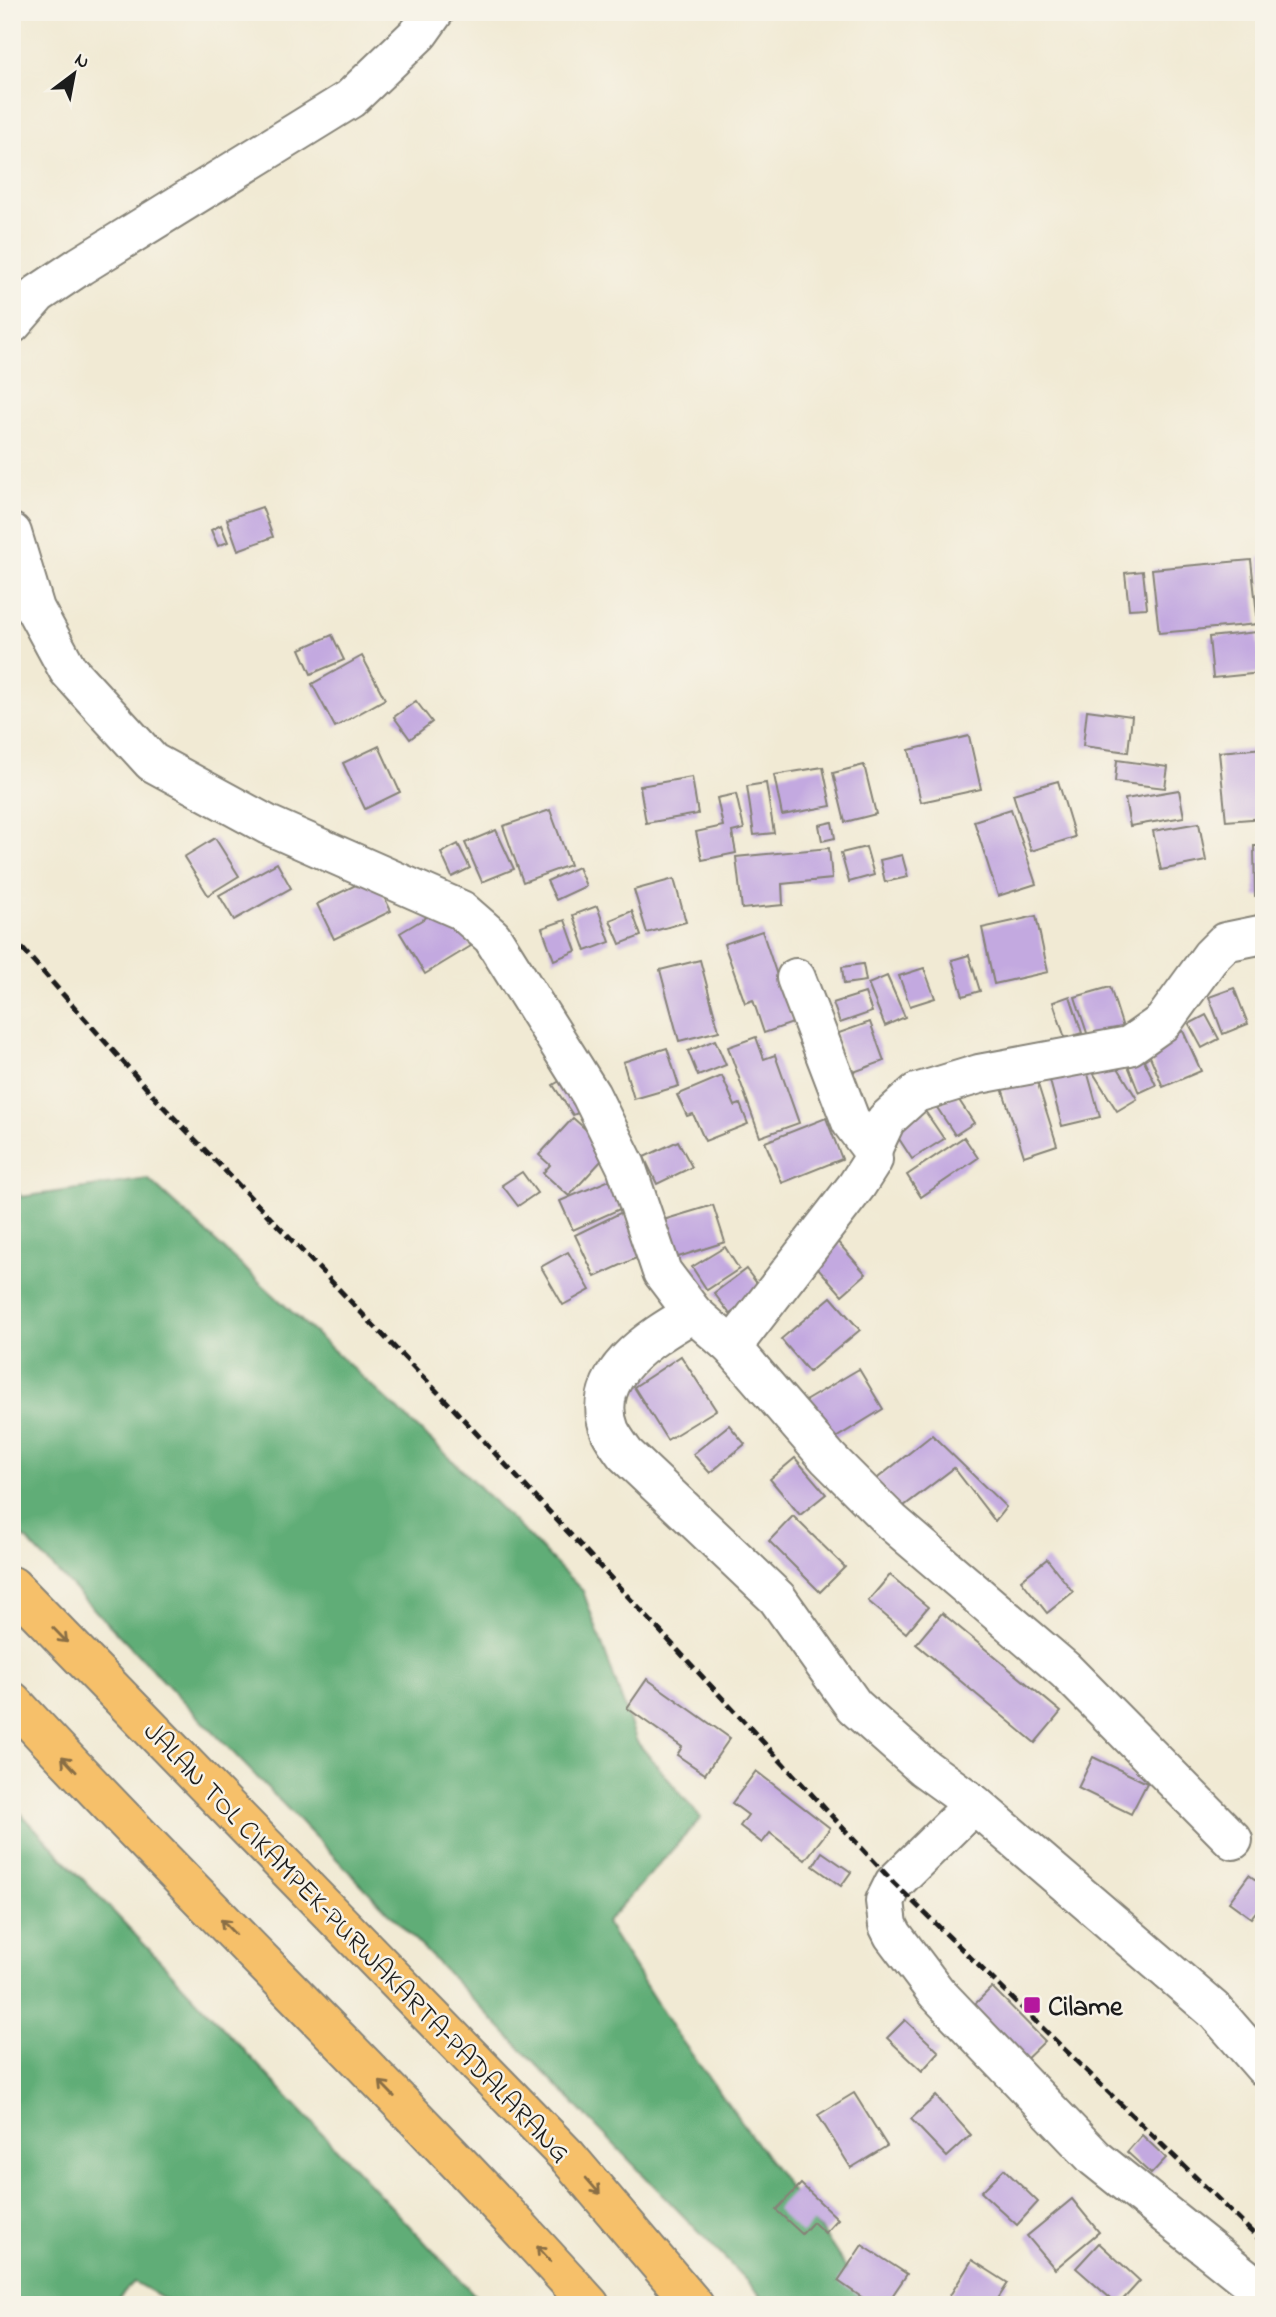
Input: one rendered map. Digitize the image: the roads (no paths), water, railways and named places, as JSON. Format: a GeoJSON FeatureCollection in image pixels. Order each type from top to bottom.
{"type":"FeatureCollection","features":[{"type":"Feature","properties":{"kind":"highway","name":"JALAN TOL CIKAMPEK–PURWAKARTA–PADALARANG"},"geometry":{"type":"LineString","coordinates":[[12,1586],[568,2157],[694,2305]]}},
{"type":"Feature","properties":{"kind":"highway"},"geometry":{"type":"LineString","coordinates":[[12,1701],[84,1779],[497,2202],[590,2305]]}},
{"type":"Feature","properties":{"kind":"street"},"geometry":{"type":"LineString","coordinates":[[12,324],[38,294],[79,266],[349,99],[419,33],[434,12]]}},
{"type":"Feature","properties":{"kind":"street"},"geometry":{"type":"LineString","coordinates":[[12,533],[35,609],[68,670],[152,762],[268,825],[461,910],[492,937],[591,1095],[626,1167],[662,1272],[693,1313],[732,1346],[828,1458],[892,1522],[1065,1670],[1234,1840]]}},
{"type":"Feature","properties":{"kind":"street"},"geometry":{"type":"LineString","coordinates":[[732,1346],[867,1172],[873,1160],[872,1150],[886,1120],[916,1093],[979,1074],[1129,1046],[1163,1022],[1210,956],[1225,942],[1264,934]]}},
{"type":"Feature","properties":{"kind":"street"},"geometry":{"type":"LineString","coordinates":[[796,978],[851,1122],[872,1150]]}},
{"type":"Feature","properties":{"kind":"street"},"geometry":{"type":"LineString","coordinates":[[693,1313],[645,1342],[617,1371],[606,1404],[610,1430],[625,1454],[777,1598],[854,1706],[923,1767],[974,1804],[1216,2012],[1264,2067]]}},
{"type":"Feature","properties":{"kind":"street"},"geometry":{"type":"LineString","coordinates":[[974,1804],[894,1883],[885,1901],[888,1925],[893,1935],[936,1992],[1095,2158],[1264,2293]]}},
{"type":"Feature","properties":{"kind":"railway"},"geometry":{"type":"LineString","coordinates":[[12,937],[157,1100],[451,1406],[894,1883],[1264,2244]]}},
{"type":"Feature","properties":{"kind":"place","name":"Cilame"},"geometry":{"type":"Point","coordinates":[1032,2005]}}]}
